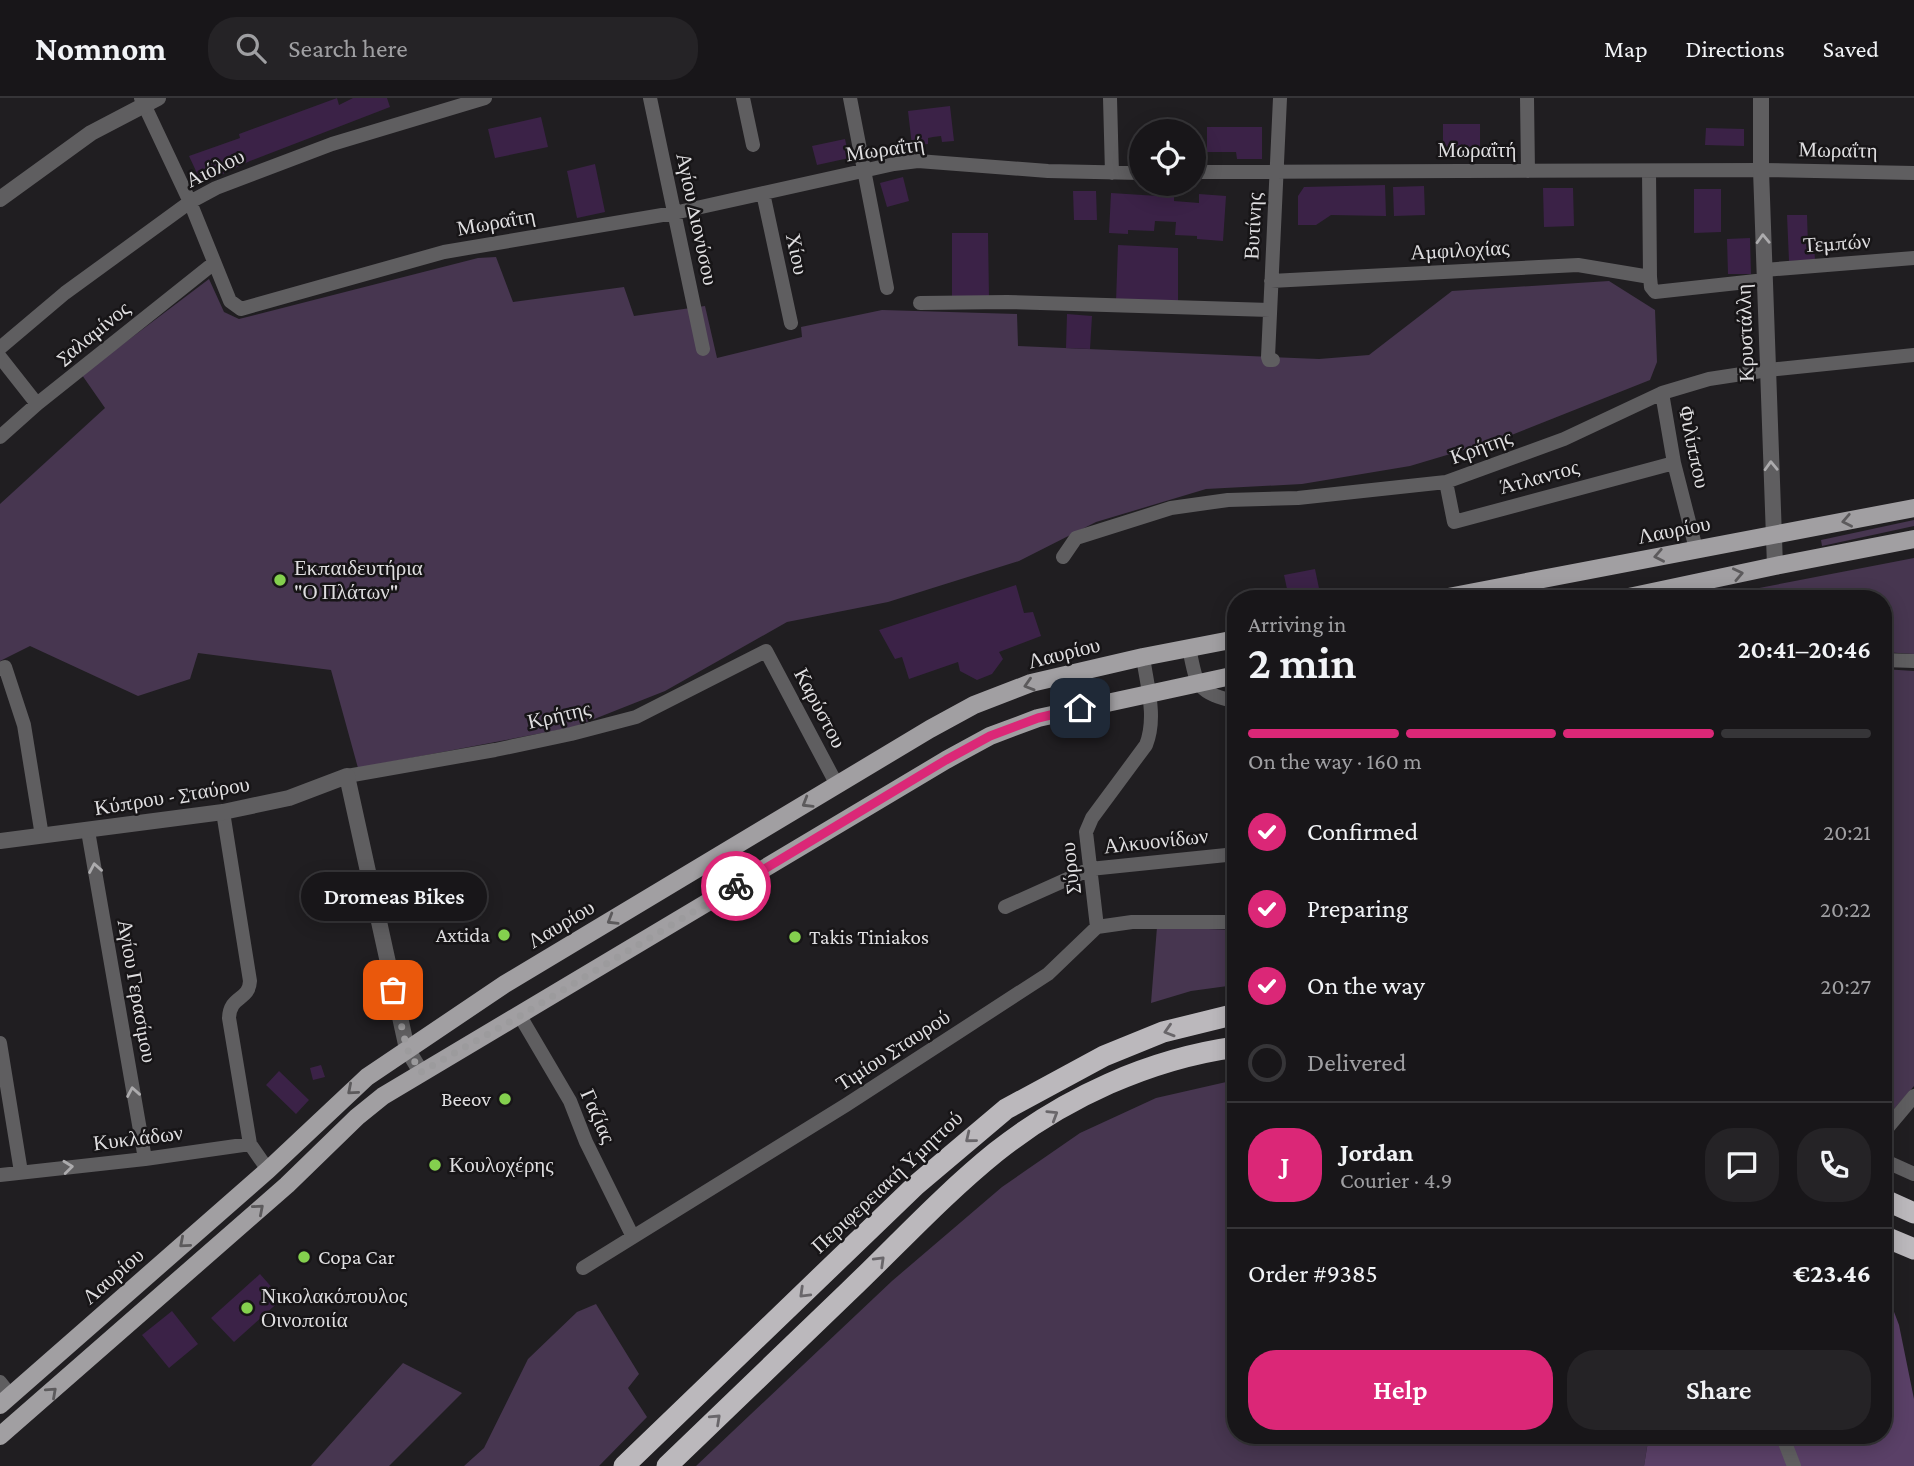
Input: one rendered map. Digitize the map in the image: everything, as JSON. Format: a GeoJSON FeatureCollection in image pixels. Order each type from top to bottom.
{"type":"FeatureCollection","features":[{"type":"Feature","properties":{"kind":"highway","name":"Περιφερειακή Υμηττού"},"geometry":{"type":"LineString","coordinates":[[624,1466],[915,1185],[1006,1109],[1104,1056],[1163,1032],[1227,1016]]}},
{"type":"Feature","properties":{"kind":"highway"},"geometry":{"type":"LineString","coordinates":[[667,1466],[946,1197],[997,1152],[1055,1113],[1106,1084],[1162,1064],[1227,1049]]}},
{"type":"Feature","properties":{"kind":"highway"},"geometry":{"type":"LineString","coordinates":[[1892,1203],[1914,1213]]}},
{"type":"Feature","properties":{"kind":"highway"},"geometry":{"type":"LineString","coordinates":[[1892,1240],[1914,1249]]}},
{"type":"Feature","properties":{"kind":"main road","name":"Λαυρίου"},"geometry":{"type":"LineString","coordinates":[[1484,590],[1914,508]]}},
{"type":"Feature","properties":{"kind":"main road"},"geometry":{"type":"LineString","coordinates":[[1661,590],[1914,539]]}},
{"type":"Feature","properties":{"kind":"main road","name":"Λαυρίου"},"geometry":{"type":"LineString","coordinates":[[4,1394],[268,1170],[367,1077],[505,984],[930,729],[996,696],[1031,683],[1227,641]]}},
{"type":"Feature","properties":{"kind":"main road"},"geometry":{"type":"LineString","coordinates":[[0,1436],[287,1185],[357,1117],[421,1072],[520,1016],[990,736],[1038,718],[1227,677]]}},
{"type":"Feature","properties":{"kind":"street","name":"Αιόλου"},"geometry":{"type":"LineString","coordinates":[[0,348],[65,293],[190,202],[243,177],[320,148],[465,101],[485,98]]}},
{"type":"Feature","properties":{"kind":"street","name":"Αγίου Διονύσου"},"geometry":{"type":"LineString","coordinates":[[650,98],[703,349]]}},
{"type":"Feature","properties":{"kind":"street"},"geometry":{"type":"LineString","coordinates":[[743,98],[753,145]]}},
{"type":"Feature","properties":{"kind":"street"},"geometry":{"type":"LineString","coordinates":[[850,98],[887,288]]}},
{"type":"Feature","properties":{"kind":"street"},"geometry":{"type":"LineString","coordinates":[[1110,98],[1112,173]]}},
{"type":"Feature","properties":{"kind":"street","name":"Βυτίνης"},"geometry":{"type":"LineString","coordinates":[[1270,358],[1280,98]]}},
{"type":"Feature","properties":{"kind":"street"},"geometry":{"type":"LineString","coordinates":[[1527,98],[1528,171]]}},
{"type":"Feature","properties":{"kind":"street","name":"Κρυστάλλη"},"geometry":{"type":"LineString","coordinates":[[1761,98],[1764,275],[1775,566]]}},
{"type":"Feature","properties":{"kind":"street"},"geometry":{"type":"LineString","coordinates":[[0,199],[91,132],[147,100],[214,263]]}},
{"type":"Feature","properties":{"kind":"street","name":"Μωραΐτή"},"geometry":{"type":"LineString","coordinates":[[763,193],[918,161],[989,168],[1129,173]]}},
{"type":"Feature","properties":{"kind":"street","name":"Μωραΐτη"},"geometry":{"type":"LineString","coordinates":[[1761,170],[1914,173]]}},
{"type":"Feature","properties":{"kind":"street","name":"Μωραΐτή"},"geometry":{"type":"LineString","coordinates":[[1206,172],[1761,170]]}},
{"type":"Feature","properties":{"kind":"street"},"geometry":{"type":"LineString","coordinates":[[1649,171],[1650,278]]}},
{"type":"Feature","properties":{"kind":"street","name":"Μωραΐτη"},"geometry":{"type":"LineString","coordinates":[[214,263],[230,301],[241,309],[444,252],[674,213],[763,193]]}},
{"type":"Feature","properties":{"kind":"street","name":"Χίου"},"geometry":{"type":"LineString","coordinates":[[763,193],[790,323]]}},
{"type":"Feature","properties":{"kind":"street","name":"Τεμπών"},"geometry":{"type":"LineString","coordinates":[[1650,278],[1651,287],[1656,292],[1764,275],[1914,258]]}},
{"type":"Feature","properties":{"kind":"street","name":"Σαλαμίνος"},"geometry":{"type":"LineString","coordinates":[[0,437],[37,404],[214,263]]}},
{"type":"Feature","properties":{"kind":"street","name":"Αμφιλοχίας"},"geometry":{"type":"LineString","coordinates":[[1271,281],[1577,265],[1650,278]]}},
{"type":"Feature","properties":{"kind":"street"},"geometry":{"type":"LineString","coordinates":[[920,303],[1007,302],[1270,310]]}},
{"type":"Feature","properties":{"kind":"street","name":"Κρήτης"},"geometry":{"type":"LineString","coordinates":[[1063,557],[1076,538],[1171,508],[1228,500],[1298,498],[1446,482],[1564,439],[1662,393],[1709,379],[1914,355]]}},
{"type":"Feature","properties":{"kind":"street"},"geometry":{"type":"LineString","coordinates":[[0,357],[37,404]]}},
{"type":"Feature","properties":{"kind":"street","name":"Φιλίππου"},"geometry":{"type":"LineString","coordinates":[[1662,393],[1674,463],[1696,549]]}},
{"type":"Feature","properties":{"kind":"street","name":"Άτλαντος"},"geometry":{"type":"LineString","coordinates":[[1446,482],[1454,522],[1674,463]]}},
{"type":"Feature","properties":{"kind":"street"},"geometry":{"type":"LineString","coordinates":[[1189,648],[1197,682],[1210,694],[1227,699]]}},
{"type":"Feature","properties":{"kind":"street","name":"Κρήτης"},"geometry":{"type":"LineString","coordinates":[[347,776],[495,750],[636,717],[766,651]]}},
{"type":"Feature","properties":{"kind":"street","name":"Καρύστου"},"geometry":{"type":"LineString","coordinates":[[766,651],[837,785]]}},
{"type":"Feature","properties":{"kind":"street","name":"Σύρου"},"geometry":{"type":"LineString","coordinates":[[1097,927],[1086,832],[1092,818],[1146,745],[1152,726],[1143,657]]}},
{"type":"Feature","properties":{"kind":"street"},"geometry":{"type":"LineString","coordinates":[[1892,660],[1914,661]]}},
{"type":"Feature","properties":{"kind":"street"},"geometry":{"type":"LineString","coordinates":[[2,668],[24,725],[42,836]]}},
{"type":"Feature","properties":{"kind":"street"},"geometry":{"type":"LineString","coordinates":[[347,776],[407,1049],[421,1072]]}},
{"type":"Feature","properties":{"kind":"street","name":"Κύπρου - Σταύρου"},"geometry":{"type":"LineString","coordinates":[[0,841],[223,812],[289,798],[347,776]]}},
{"type":"Feature","properties":{"kind":"street"},"geometry":{"type":"LineString","coordinates":[[223,812],[250,981],[250,989],[246,995],[235,1001],[230,1008],[229,1017],[250,1144],[268,1170]]}},
{"type":"Feature","properties":{"kind":"street","name":"Αγίου Γερασίμου"},"geometry":{"type":"LineString","coordinates":[[88,831],[145,1159]]}},
{"type":"Feature","properties":{"kind":"street","name":"Αλκυονίδων"},"geometry":{"type":"LineString","coordinates":[[1005,907],[1090,869],[1227,855]]}},
{"type":"Feature","properties":{"kind":"street"},"geometry":{"type":"LineString","coordinates":[[1097,927],[1132,922],[1227,922]]}},
{"type":"Feature","properties":{"kind":"street","name":"Τιμίου Σταυρού"},"geometry":{"type":"LineString","coordinates":[[583,1268],[846,1105],[1048,974],[1097,927]]}},
{"type":"Feature","properties":{"kind":"street","name":"Γαζίας"},"geometry":{"type":"LineString","coordinates":[[520,1016],[570,1101],[586,1142],[633,1237]]}},
{"type":"Feature","properties":{"kind":"street"},"geometry":{"type":"LineString","coordinates":[[0,1043],[21,1172]]}},
{"type":"Feature","properties":{"kind":"street"},"geometry":{"type":"LineString","coordinates":[[1892,1122],[1914,1096]]}},
{"type":"Feature","properties":{"kind":"street","name":"Κυκλάδων"},"geometry":{"type":"LineString","coordinates":[[0,1175],[250,1144]]}},
{"type":"Feature","properties":{"kind":"street"},"geometry":{"type":"LineString","coordinates":[[1892,1164],[1914,1174]]}},
{"type":"Feature","properties":{"kind":"street"},"geometry":{"type":"LineString","coordinates":[[1785,1444],[1794,1466]]}},
{"type":"Feature","properties":{"kind":"shaded area"},"geometry":{"type":"Polygon","coordinates":[[[496,257],[513,302],[624,287],[634,316],[705,306],[717,358],[802,337],[801,327],[882,310],[1017,314],[1018,346],[1319,359],[1369,355],[1452,291],[1609,281],[1655,310],[1657,362],[1650,380],[1504,438],[1410,466],[1302,484],[1206,489],[1096,522],[1019,561],[888,602],[787,622],[665,691],[574,727],[358,768],[331,670],[198,653],[190,679],[138,696],[30,646],[0,661],[0,504],[105,408],[82,375],[209,279],[224,312],[239,319],[478,258],[496,257]]]}},
{"type":"Feature","properties":{"kind":"shaded area"},"geometry":{"type":"Polygon","coordinates":[[[1914,520],[1914,526],[1822,546],[1821,540],[1914,520]]]}},
{"type":"Feature","properties":{"kind":"shaded area"},"geometry":{"type":"Polygon","coordinates":[[[1914,558],[1914,654],[1892,653],[1892,590],[1748,590],[1914,558]]]}},
{"type":"Feature","properties":{"kind":"shaded area"},"geometry":{"type":"Polygon","coordinates":[[[1892,670],[1914,671],[1914,1086],[1894,1109],[1892,670]]]}},
{"type":"Feature","properties":{"kind":"shaded area"},"geometry":{"type":"Polygon","coordinates":[[[1157,927],[1227,930],[1227,986],[1191,991],[1151,1003],[1157,927]]]}},
{"type":"Feature","properties":{"kind":"shaded area"},"geometry":{"type":"Polygon","coordinates":[[[1227,1082],[1227,1444],[1648,1444],[1644,1466],[696,1466],[892,1281],[1002,1187],[1080,1133],[1156,1098],[1227,1082]]]}},
{"type":"Feature","properties":{"kind":"shaded area"},"geometry":{"type":"Polygon","coordinates":[[[596,1304],[639,1374],[628,1388],[647,1417],[599,1466],[464,1466],[484,1448],[528,1359],[577,1312],[596,1304]]]}},
{"type":"Feature","properties":{"kind":"shaded area"},"geometry":{"type":"Polygon","coordinates":[[[1892,1307],[1899,1325],[1914,1399],[1914,1466],[1644,1466],[1648,1444],[1892,1444],[1892,1307]]]}},
{"type":"Feature","properties":{"kind":"shaded area"},"geometry":{"type":"Polygon","coordinates":[[[403,1363],[462,1393],[389,1466],[311,1466],[403,1363]]]}},
{"type":"Feature","properties":{"kind":"building"},"geometry":{"type":"Polygon","coordinates":[[[337,98],[339,105],[353,98],[387,98],[390,107],[250,161],[202,184],[189,156],[240,138],[239,134],[337,98]]]}},
{"type":"Feature","properties":{"kind":"building"},"geometry":{"type":"Polygon","coordinates":[[[950,106],[954,141],[942,142],[941,136],[928,138],[928,144],[912,146],[908,111],[950,106]]]}},
{"type":"Feature","properties":{"kind":"building"},"geometry":{"type":"Polygon","coordinates":[[[541,117],[548,147],[495,158],[488,129],[541,117]]]}},
{"type":"Feature","properties":{"kind":"building"},"geometry":{"type":"Polygon","coordinates":[[[1443,124],[1480,124],[1480,150],[1443,150],[1443,124]]]}},
{"type":"Feature","properties":{"kind":"building"},"geometry":{"type":"Polygon","coordinates":[[[1207,127],[1262,127],[1262,159],[1237,159],[1236,152],[1207,152],[1207,127]]]}},
{"type":"Feature","properties":{"kind":"building"},"geometry":{"type":"Polygon","coordinates":[[[1706,128],[1744,129],[1744,146],[1705,145],[1706,128]]]}},
{"type":"Feature","properties":{"kind":"building"},"geometry":{"type":"Polygon","coordinates":[[[845,139],[849,158],[817,165],[812,146],[845,139]]]}},
{"type":"Feature","properties":{"kind":"building"},"geometry":{"type":"Polygon","coordinates":[[[595,164],[605,212],[577,218],[567,171],[595,164]]]}},
{"type":"Feature","properties":{"kind":"building"},"geometry":{"type":"Polygon","coordinates":[[[903,177],[909,201],[887,207],[880,183],[903,177]]]}},
{"type":"Feature","properties":{"kind":"building"},"geometry":{"type":"Polygon","coordinates":[[[1385,185],[1386,216],[1331,215],[1316,225],[1298,225],[1298,196],[1304,187],[1385,185]]]}},
{"type":"Feature","properties":{"kind":"building"},"geometry":{"type":"Polygon","coordinates":[[[1424,186],[1425,215],[1394,216],[1393,187],[1424,186]]]}},
{"type":"Feature","properties":{"kind":"building"},"geometry":{"type":"Polygon","coordinates":[[[1543,188],[1573,188],[1574,226],[1544,227],[1543,188]]]}},
{"type":"Feature","properties":{"kind":"building"},"geometry":{"type":"Polygon","coordinates":[[[1694,189],[1721,189],[1721,232],[1694,233],[1694,189]]]}},
{"type":"Feature","properties":{"kind":"building"},"geometry":{"type":"Polygon","coordinates":[[[1073,191],[1096,191],[1097,220],[1074,220],[1073,191]]]}},
{"type":"Feature","properties":{"kind":"building"},"geometry":{"type":"Polygon","coordinates":[[[1111,193],[1174,197],[1174,201],[1199,203],[1199,196],[1226,196],[1223,241],[1175,235],[1176,222],[1155,221],[1154,231],[1128,230],[1128,234],[1109,233],[1111,193]]]}},
{"type":"Feature","properties":{"kind":"building"},"geometry":{"type":"Polygon","coordinates":[[[1787,215],[1807,215],[1808,245],[1814,245],[1815,260],[1789,261],[1787,215]]]}},
{"type":"Feature","properties":{"kind":"building"},"geometry":{"type":"Polygon","coordinates":[[[952,233],[988,233],[989,298],[952,297],[952,233]]]}},
{"type":"Feature","properties":{"kind":"building"},"geometry":{"type":"Polygon","coordinates":[[[1750,238],[1751,274],[1728,274],[1727,239],[1750,238]]]}},
{"type":"Feature","properties":{"kind":"building"},"geometry":{"type":"Polygon","coordinates":[[[1118,245],[1178,248],[1178,304],[1116,302],[1118,245]]]}},
{"type":"Feature","properties":{"kind":"building"},"geometry":{"type":"Polygon","coordinates":[[[1067,314],[1092,316],[1090,349],[1066,348],[1067,314]]]}},
{"type":"Feature","properties":{"kind":"building"},"geometry":{"type":"Polygon","coordinates":[[[1315,569],[1319,590],[1287,590],[1284,575],[1315,569]]]}},
{"type":"Feature","properties":{"kind":"building"},"geometry":{"type":"Polygon","coordinates":[[[1016,585],[1024,613],[1033,612],[1041,636],[999,652],[1003,659],[992,674],[977,680],[960,671],[958,662],[909,679],[902,657],[895,659],[879,630],[1016,585]]]}},
{"type":"Feature","properties":{"kind":"building"},"geometry":{"type":"Polygon","coordinates":[[[321,1065],[325,1077],[313,1080],[310,1068],[321,1065]]]}},
{"type":"Feature","properties":{"kind":"building"},"geometry":{"type":"Polygon","coordinates":[[[279,1071],[309,1100],[296,1114],[266,1085],[279,1071]]]}},
{"type":"Feature","properties":{"kind":"building","name":"Νικολακόπουλος Οινοποιία"},"geometry":{"type":"Polygon","coordinates":[[[260,1274],[282,1299],[234,1342],[211,1318],[260,1274]]]}},
{"type":"Feature","properties":{"kind":"building"},"geometry":{"type":"Polygon","coordinates":[[[172,1311],[198,1344],[169,1368],[142,1335],[172,1311]]]}},
{"type":"Feature","properties":{"kind":"way so far"},"geometry":{"type":"LineString","coordinates":[[393,990],[407,1049],[421,1072],[520,1016],[736,886]]}},
{"type":"Feature","properties":{"kind":"place","name":"Εκπαιδευτήρια \"Ο Πλάτων\""},"geometry":{"type":"Point","coordinates":[280,580]}},
{"type":"Feature","properties":{"kind":"place","name":"Axtida"},"geometry":{"type":"Point","coordinates":[504,935]}},
{"type":"Feature","properties":{"kind":"place","name":"Takis Tiniakos"},"geometry":{"type":"Point","coordinates":[795,937]}},
{"type":"Feature","properties":{"kind":"place","name":"Dromeas Bikes"},"geometry":{"type":"Point","coordinates":[393,990]}},
{"type":"Feature","properties":{"kind":"place","name":"Beeov"},"geometry":{"type":"Point","coordinates":[505,1099]}},
{"type":"Feature","properties":{"kind":"place","name":"Κουλοχέρης"},"geometry":{"type":"Point","coordinates":[435,1165]}},
{"type":"Feature","properties":{"kind":"place","name":"Copa Car"},"geometry":{"type":"Point","coordinates":[304,1257]}},
{"type":"Feature","properties":{"kind":"place","name":"Νικολακόπουλος Οινοποιία"},"geometry":{"type":"Point","coordinates":[247,1308]}},
{"type":"Feature","properties":{"kind":"route"},"geometry":{"type":"LineString","coordinates":[[736,886],[990,736],[1038,718],[1080,708]]}}]}
